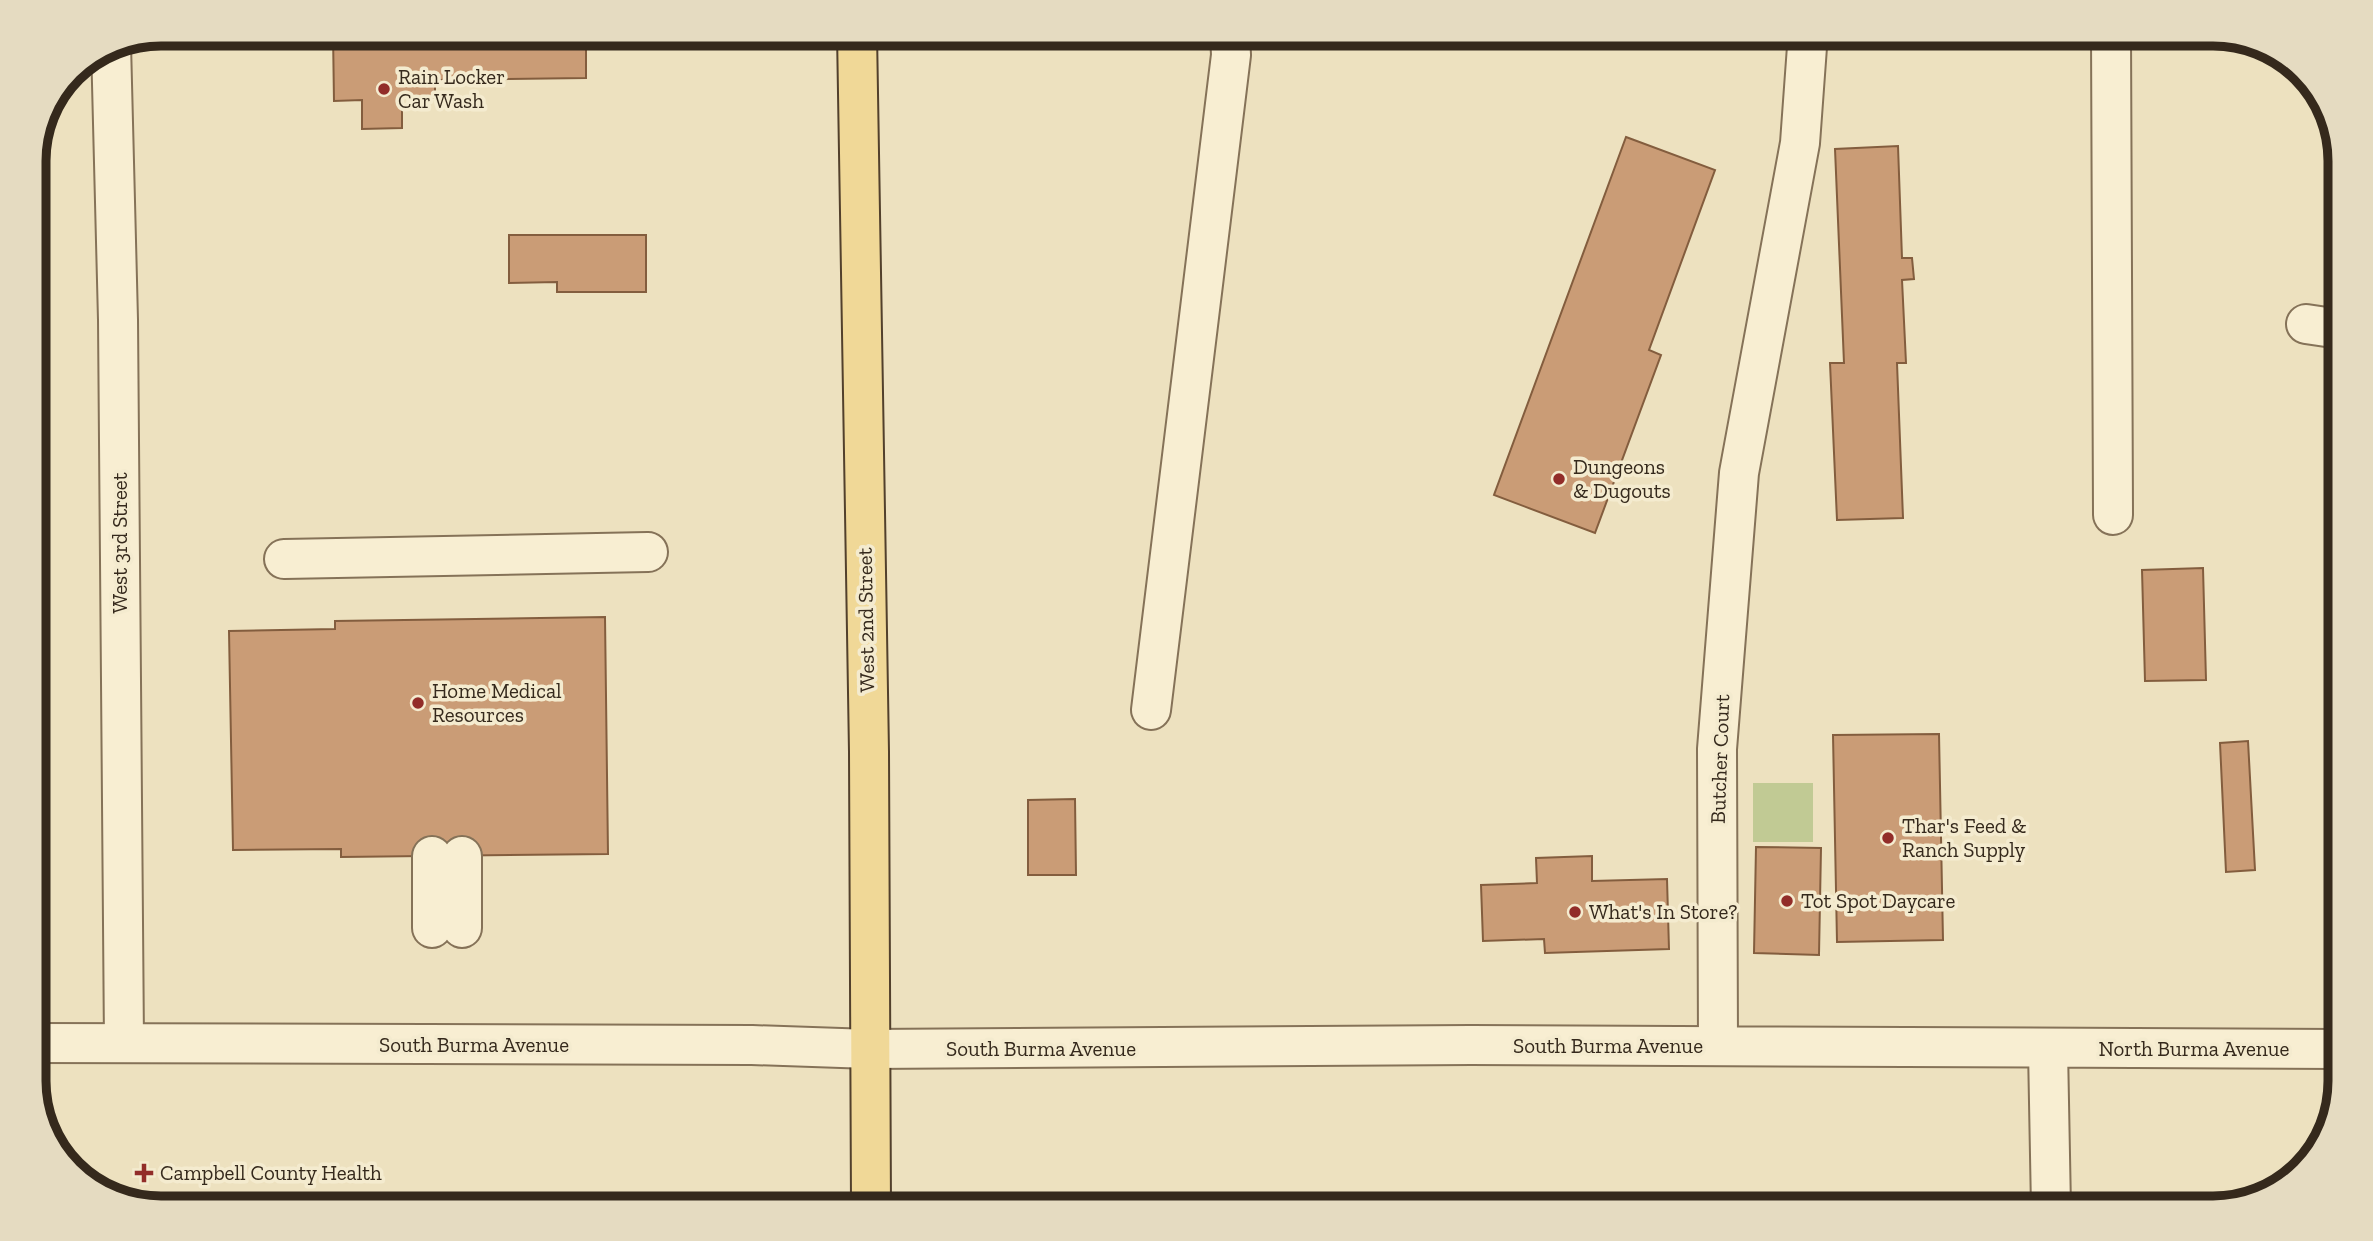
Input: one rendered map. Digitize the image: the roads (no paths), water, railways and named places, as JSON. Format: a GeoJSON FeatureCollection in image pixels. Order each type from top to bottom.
{"type":"FeatureCollection","features":[{"type":"Feature","properties":{"kind":"main road","name":"West 2nd Street"},"geometry":{"type":"LineString","coordinates":[[857,46],[869,752],[871,1196]]}},
{"type":"Feature","properties":{"kind":"street"},"geometry":{"type":"LineString","coordinates":[[1151,710],[1231,46]]}},
{"type":"Feature","properties":{"kind":"street","name":"Butcher Court"},"geometry":{"type":"LineString","coordinates":[[1718,1046],[1717,749],[1739,472],[1800,143],[1807,46]]}},
{"type":"Feature","properties":{"kind":"street"},"geometry":{"type":"LineString","coordinates":[[2111,46],[2113,515]]}},
{"type":"Feature","properties":{"kind":"street","name":"West 3rd Street"},"geometry":{"type":"LineString","coordinates":[[111,57],[118,320],[124,1043]]}},
{"type":"Feature","properties":{"kind":"street"},"geometry":{"type":"LineString","coordinates":[[284,559],[648,552]]}},
{"type":"Feature","properties":{"kind":"street"},"geometry":{"type":"LineString","coordinates":[[447,856],[447,928]]}},
{"type":"Feature","properties":{"kind":"street","name":"South Burma Avenue"},"geometry":{"type":"LineString","coordinates":[[46,1043],[752,1045],[870,1049],[1718,1046],[2048,1049]]}},
{"type":"Feature","properties":{"kind":"street"},"geometry":{"type":"LineString","coordinates":[[2048,1049],[2051,1196]]}},
{"type":"Feature","properties":{"kind":"street","name":"North Burma Avenue"},"geometry":{"type":"LineString","coordinates":[[2048,1049],[2328,1049]]}},
{"type":"Feature","properties":{"kind":"place","name":"Rain Locker Car Wash"},"geometry":{"type":"Point","coordinates":[384,89]}},
{"type":"Feature","properties":{"kind":"place","name":"Dungeons & Dugouts"},"geometry":{"type":"Point","coordinates":[1559,479]}},
{"type":"Feature","properties":{"kind":"place","name":"Home Medical Resources"},"geometry":{"type":"Point","coordinates":[418,703]}},
{"type":"Feature","properties":{"kind":"place","name":"Thar's Feed & Ranch Supply"},"geometry":{"type":"Point","coordinates":[1888,838]}},
{"type":"Feature","properties":{"kind":"place","name":"Tot Spot Daycare"},"geometry":{"type":"Point","coordinates":[1787,901]}},
{"type":"Feature","properties":{"kind":"place","name":"What's In Store?"},"geometry":{"type":"Point","coordinates":[1575,912]}},
{"type":"Feature","properties":{"kind":"place","name":"Campbell County Health"},"geometry":{"type":"Point","coordinates":[144,1173]}}]}
